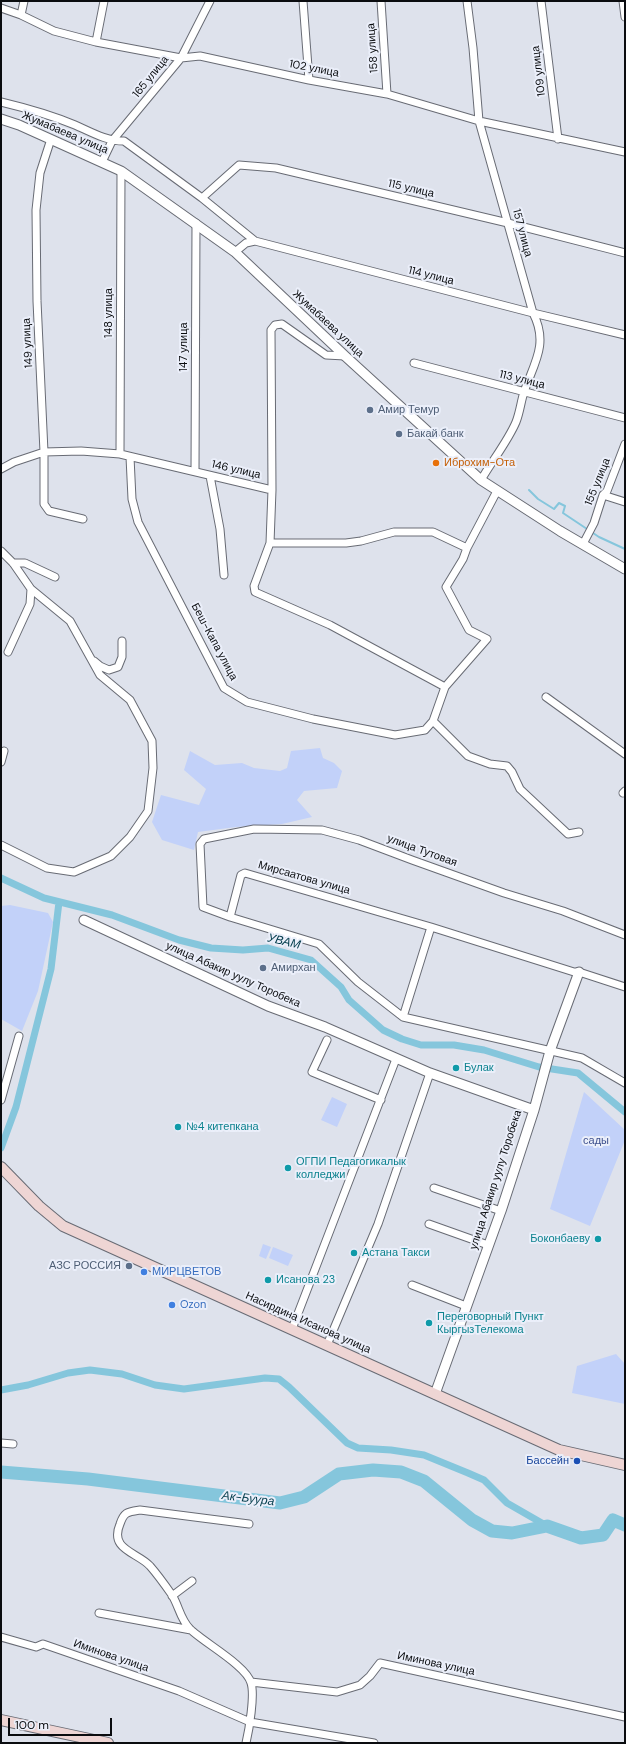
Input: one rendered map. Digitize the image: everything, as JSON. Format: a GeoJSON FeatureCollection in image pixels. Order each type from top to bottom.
{"type":"FeatureCollection","features":[{"type":"Feature","properties":{"kind":"main road","name":"Насирдина Исанова улица"},"geometry":{"type":"LineString","coordinates":[[1,1167],[39,1206],[63,1226],[559,1450],[625,1465]]}},
{"type":"Feature","properties":{"kind":"main road"},"geometry":{"type":"LineString","coordinates":[[1,1720],[108,1743]]}},
{"type":"Feature","properties":{"kind":"street"},"geometry":{"type":"LineString","coordinates":[[20,15],[24,1]]}},
{"type":"Feature","properties":{"kind":"street"},"geometry":{"type":"LineString","coordinates":[[96,42],[104,1]]}},
{"type":"Feature","properties":{"kind":"street","name":"165 улица"},"geometry":{"type":"LineString","coordinates":[[102,162],[112,141],[180,58],[210,1]]}},
{"type":"Feature","properties":{"kind":"street"},"geometry":{"type":"LineString","coordinates":[[303,1],[309,80]]}},
{"type":"Feature","properties":{"kind":"street","name":"158 улица"},"geometry":{"type":"LineString","coordinates":[[381,1],[387,94]]}},
{"type":"Feature","properties":{"kind":"street","name":"157 улица"},"geometry":{"type":"LineString","coordinates":[[467,1],[473,48],[478,121],[533,313],[539,325],[540,343],[536,364],[524,392],[516,422],[481,480]]}},
{"type":"Feature","properties":{"kind":"street","name":"109 улица"},"geometry":{"type":"LineString","coordinates":[[541,1],[558,138]]}},
{"type":"Feature","properties":{"kind":"street"},"geometry":{"type":"LineString","coordinates":[[623,1],[625,18]]}},
{"type":"Feature","properties":{"kind":"street","name":"102 улица"},"geometry":{"type":"LineString","coordinates":[[1,8],[54,31],[96,42],[180,58],[200,56],[309,80],[387,94],[478,121],[625,152]]}},
{"type":"Feature","properties":{"kind":"street"},"geometry":{"type":"LineString","coordinates":[[1,102],[35,111],[112,141],[124,142],[202,198],[255,242]]}},
{"type":"Feature","properties":{"kind":"street","name":"Жумабаева улица"},"geometry":{"type":"LineString","coordinates":[[1,119],[51,139],[121,171],[196,223],[235,252],[345,356],[481,480],[625,569]]}},
{"type":"Feature","properties":{"kind":"street","name":"149 улица"},"geometry":{"type":"LineString","coordinates":[[51,139],[40,173],[36,210],[37,301],[44,452],[44,504],[49,511],[83,519]]}},
{"type":"Feature","properties":{"kind":"street","name":"115 улица"},"geometry":{"type":"LineString","coordinates":[[202,198],[238,165],[276,168],[508,223],[625,253]]}},
{"type":"Feature","properties":{"kind":"street","name":"148 улица"},"geometry":{"type":"LineString","coordinates":[[120,454],[121,171]]}},
{"type":"Feature","properties":{"kind":"street","name":"147 улица"},"geometry":{"type":"LineString","coordinates":[[195,471],[196,223]]}},
{"type":"Feature","properties":{"kind":"street"},"geometry":{"type":"LineString","coordinates":[[235,252],[246,244],[255,242]]}},
{"type":"Feature","properties":{"kind":"street","name":"114 улица"},"geometry":{"type":"LineString","coordinates":[[255,242],[625,335]]}},
{"type":"Feature","properties":{"kind":"street","name":"146 улица"},"geometry":{"type":"LineString","coordinates":[[1,469],[14,462],[44,452],[81,451],[120,454],[272,490],[271,330],[282,324],[326,356],[345,356]]}},
{"type":"Feature","properties":{"kind":"street","name":"113 улица"},"geometry":{"type":"LineString","coordinates":[[414,363],[625,418]]}},
{"type":"Feature","properties":{"kind":"street","name":"155 улица"},"geometry":{"type":"LineString","coordinates":[[583,544],[590,531],[603,495],[607,491],[625,444]]}},
{"type":"Feature","properties":{"kind":"street","name":"Беш-Капа улица"},"geometry":{"type":"LineString","coordinates":[[130,457],[132,499],[138,522],[224,688],[247,702],[313,719],[395,735],[426,730],[433,721]]}},
{"type":"Feature","properties":{"kind":"street"},"geometry":{"type":"LineString","coordinates":[[210,476],[220,529],[224,575]]}},
{"type":"Feature","properties":{"kind":"street"},"geometry":{"type":"LineString","coordinates":[[272,490],[270,543],[254,586],[255,592],[330,625],[445,687]]}},
{"type":"Feature","properties":{"kind":"street"},"geometry":{"type":"LineString","coordinates":[[497,491],[467,548],[463,559],[446,587],[470,630],[487,639],[445,687],[433,721],[468,756],[490,764],[506,766],[512,772],[520,789],[541,810],[568,834],[579,832]]}},
{"type":"Feature","properties":{"kind":"street"},"geometry":{"type":"LineString","coordinates":[[603,495],[625,502]]}},
{"type":"Feature","properties":{"kind":"street"},"geometry":{"type":"LineString","coordinates":[[270,543],[346,543],[361,541],[394,532],[433,532],[467,548]]}},
{"type":"Feature","properties":{"kind":"street"},"geometry":{"type":"LineString","coordinates":[[1,550],[13,563],[30,589],[70,621],[100,675],[130,700],[152,741],[153,768],[148,811],[130,837],[111,856],[74,872],[47,868],[1,845]]}},
{"type":"Feature","properties":{"kind":"street"},"geometry":{"type":"LineString","coordinates":[[13,563],[25,563],[55,577]]}},
{"type":"Feature","properties":{"kind":"street"},"geometry":{"type":"LineString","coordinates":[[8,652],[30,604],[30,589]]}},
{"type":"Feature","properties":{"kind":"street"},"geometry":{"type":"LineString","coordinates":[[88,655],[100,666],[110,670],[118,668],[122,657],[122,641]]}},
{"type":"Feature","properties":{"kind":"street"},"geometry":{"type":"LineString","coordinates":[[546,697],[625,754]]}},
{"type":"Feature","properties":{"kind":"street"},"geometry":{"type":"LineString","coordinates":[[1,762],[4,751]]}},
{"type":"Feature","properties":{"kind":"street","name":"улица Тутовая"},"geometry":{"type":"LineString","coordinates":[[230,917],[203,907],[200,844],[204,839],[254,829],[322,830],[359,840],[504,893],[563,911],[625,935]]}},
{"type":"Feature","properties":{"kind":"street","name":"Мирсаатова улица"},"geometry":{"type":"LineString","coordinates":[[230,917],[241,875],[245,873],[431,927],[625,987]]}},
{"type":"Feature","properties":{"kind":"street"},"geometry":{"type":"LineString","coordinates":[[230,917],[319,944],[358,982],[403,1017],[550,1054],[582,1058],[625,1082]]}},
{"type":"Feature","properties":{"kind":"street","name":"улица Абакир уулу Торобека"},"geometry":{"type":"LineString","coordinates":[[84,920],[268,1006],[325,1028],[430,1074],[534,1110],[501,1211],[435,1394]]}},
{"type":"Feature","properties":{"kind":"street"},"geometry":{"type":"LineString","coordinates":[[403,1017],[431,927]]}},
{"type":"Feature","properties":{"kind":"street"},"geometry":{"type":"LineString","coordinates":[[534,1110],[550,1054],[579,972]]}},
{"type":"Feature","properties":{"kind":"street"},"geometry":{"type":"LineString","coordinates":[[1,1100],[18,1036]]}},
{"type":"Feature","properties":{"kind":"street"},"geometry":{"type":"LineString","coordinates":[[327,1040],[312,1072],[381,1100]]}},
{"type":"Feature","properties":{"kind":"street"},"geometry":{"type":"LineString","coordinates":[[292,1329],[396,1058]]}},
{"type":"Feature","properties":{"kind":"street"},"geometry":{"type":"LineString","coordinates":[[327,1345],[378,1224],[430,1074]]}},
{"type":"Feature","properties":{"kind":"street"},"geometry":{"type":"LineString","coordinates":[[434,1188],[501,1211]]}},
{"type":"Feature","properties":{"kind":"street"},"geometry":{"type":"LineString","coordinates":[[429,1224],[488,1245]]}},
{"type":"Feature","properties":{"kind":"street"},"geometry":{"type":"LineString","coordinates":[[412,1285],[466,1306]]}},
{"type":"Feature","properties":{"kind":"street"},"geometry":{"type":"LineString","coordinates":[[1,1443],[13,1444]]}},
{"type":"Feature","properties":{"kind":"street"},"geometry":{"type":"LineString","coordinates":[[246,1743],[250,1722],[251,1682],[242,1669],[191,1630],[181,1618],[172,1596],[149,1565],[123,1548],[117,1537],[118,1529],[123,1516],[129,1512],[140,1510],[249,1524]]}},
{"type":"Feature","properties":{"kind":"street"},"geometry":{"type":"LineString","coordinates":[[172,1596],[192,1580]]}},
{"type":"Feature","properties":{"kind":"street"},"geometry":{"type":"LineString","coordinates":[[99,1613],[191,1630]]}},
{"type":"Feature","properties":{"kind":"street","name":"Иминова улица"},"geometry":{"type":"LineString","coordinates":[[1,1637],[36,1647],[43,1644],[179,1691],[250,1722],[374,1743]]}},
{"type":"Feature","properties":{"kind":"street","name":"Иминова улица"},"geometry":{"type":"LineString","coordinates":[[251,1682],[337,1692],[360,1685],[370,1676],[380,1663],[625,1717]]}},
{"type":"Feature","properties":{"kind":"green space"},"geometry":{"type":"Polygon","coordinates":[[[320,748],[323,758],[334,763],[342,771],[337,788],[304,791],[297,800],[312,817],[282,824],[236,827],[198,832],[194,850],[162,840],[152,822],[161,795],[199,805],[206,789],[184,770],[190,751],[215,765],[242,763],[254,768],[280,771],[287,768],[291,751],[320,748]]]}},
{"type":"Feature","properties":{"kind":"green space"},"geometry":{"type":"Polygon","coordinates":[[[10,905],[48,913],[53,922],[38,991],[22,1031],[1,1019],[1,906],[10,905]]]}},
{"type":"Feature","properties":{"kind":"green space","name":"сады"},"geometry":{"type":"Polygon","coordinates":[[[584,1092],[625,1130],[625,1140],[590,1226],[550,1209],[584,1092]]]}},
{"type":"Feature","properties":{"kind":"green space"},"geometry":{"type":"Polygon","coordinates":[[[332,1097],[347,1104],[337,1127],[321,1120],[332,1097]]]}},
{"type":"Feature","properties":{"kind":"green space"},"geometry":{"type":"Polygon","coordinates":[[[263,1244],[271,1247],[266,1259],[259,1256],[263,1244]]]}},
{"type":"Feature","properties":{"kind":"green space"},"geometry":{"type":"Polygon","coordinates":[[[273,1247],[293,1255],[288,1266],[269,1258],[273,1247]]]}},
{"type":"Feature","properties":{"kind":"green space"},"geometry":{"type":"Polygon","coordinates":[[[616,1354],[625,1364],[625,1404],[572,1393],[577,1366],[616,1354]]]}},
{"type":"Feature","properties":{"kind":"waterway"},"geometry":{"type":"LineString","coordinates":[[529,490],[538,499],[554,509],[559,503],[565,506],[563,513],[599,537],[625,549]]}},
{"type":"Feature","properties":{"kind":"waterway","name":"УВАМ"},"geometry":{"type":"LineString","coordinates":[[1,878],[44,898],[112,915],[179,940],[211,948],[243,950],[268,948],[311,960],[341,987],[349,1000],[383,1030],[402,1039],[421,1045],[454,1045],[484,1050],[539,1067],[578,1073],[625,1112]]}},
{"type":"Feature","properties":{"kind":"waterway"},"geometry":{"type":"LineString","coordinates":[[1,1148],[16,1107],[51,969],[59,902]]}},
{"type":"Feature","properties":{"kind":"waterway"},"geometry":{"type":"LineString","coordinates":[[1,1390],[28,1385],[68,1373],[90,1370],[122,1374],[155,1385],[184,1389],[265,1378],[279,1379],[347,1443],[358,1448],[391,1450],[424,1455],[468,1473],[484,1480],[507,1503],[547,1526]]}},
{"type":"Feature","properties":{"kind":"waterway","name":"Ак-Буура"},"geometry":{"type":"LineString","coordinates":[[1,1472],[88,1479],[280,1503],[304,1497],[339,1474],[373,1470],[401,1472],[424,1481],[472,1520],[492,1531],[512,1533],[547,1526],[581,1538],[603,1535],[613,1520],[625,1525]]}},
{"type":"Feature","properties":{"kind":"place","name":"Амир Темур"},"geometry":{"type":"Point","coordinates":[370,410]}},
{"type":"Feature","properties":{"kind":"place","name":"Бакай банк"},"geometry":{"type":"Point","coordinates":[399,434]}},
{"type":"Feature","properties":{"kind":"place","name":"Иброхим-Ота"},"geometry":{"type":"Point","coordinates":[436,463]}},
{"type":"Feature","properties":{"kind":"place","name":"Амирхан"},"geometry":{"type":"Point","coordinates":[263,968]}},
{"type":"Feature","properties":{"kind":"place","name":"Булак"},"geometry":{"type":"Point","coordinates":[456,1068]}},
{"type":"Feature","properties":{"kind":"place","name":"№4 китепкана"},"geometry":{"type":"Point","coordinates":[178,1127]}},
{"type":"Feature","properties":{"kind":"place","name":"ОГПИ Педагогикалык колледжи"},"geometry":{"type":"Point","coordinates":[288,1168]}},
{"type":"Feature","properties":{"kind":"place","name":"Боконбаеву"},"geometry":{"type":"Point","coordinates":[598,1239]}},
{"type":"Feature","properties":{"kind":"place","name":"Астана Такси"},"geometry":{"type":"Point","coordinates":[354,1253]}},
{"type":"Feature","properties":{"kind":"place","name":"АЗС РОССИЯ"},"geometry":{"type":"Point","coordinates":[129,1266]}},
{"type":"Feature","properties":{"kind":"place","name":"МИРЦВЕТОВ"},"geometry":{"type":"Point","coordinates":[144,1272]}},
{"type":"Feature","properties":{"kind":"place","name":"Исанова 23"},"geometry":{"type":"Point","coordinates":[268,1280]}},
{"type":"Feature","properties":{"kind":"place","name":"Ozon"},"geometry":{"type":"Point","coordinates":[172,1305]}},
{"type":"Feature","properties":{"kind":"place","name":"Переговорный Пункт КыргызТелекома"},"geometry":{"type":"Point","coordinates":[429,1323]}},
{"type":"Feature","properties":{"kind":"place","name":"Бассейн"},"geometry":{"type":"Point","coordinates":[577,1461]}}]}
